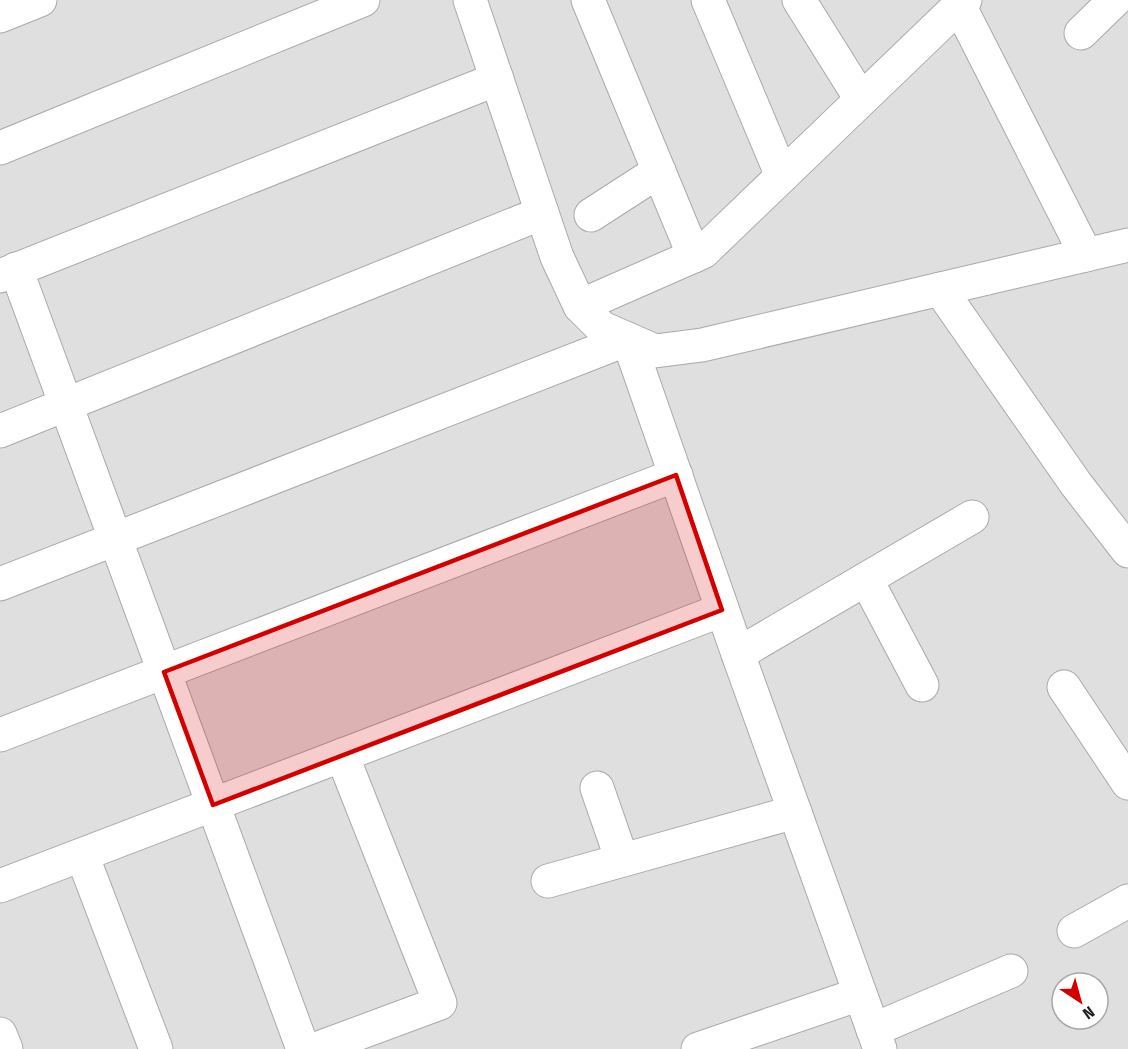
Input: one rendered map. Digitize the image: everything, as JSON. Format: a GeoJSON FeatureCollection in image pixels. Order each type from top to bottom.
{"type":"FeatureCollection","features":[{"type":"Feature","properties":{"kind":"street"},"geometry":{"type":"LineString","coordinates":[[0,16],[40,0]]}},
{"type":"Feature","properties":{"kind":"street"},"geometry":{"type":"LineString","coordinates":[[0,148],[363,0]]}},
{"type":"Feature","properties":{"kind":"street"},"geometry":{"type":"LineString","coordinates":[[470,0],[542,213],[558,257],[580,306],[602,328],[655,351],[702,345],[1086,255],[1126,248]]}},
{"type":"Feature","properties":{"kind":"street"},"geometry":{"type":"LineString","coordinates":[[588,0],[694,256]]}},
{"type":"Feature","properties":{"kind":"street"},"geometry":{"type":"LineString","coordinates":[[708,0],[782,176]]}},
{"type":"Feature","properties":{"kind":"street"},"geometry":{"type":"LineString","coordinates":[[799,0],[861,99]]}},
{"type":"Feature","properties":{"kind":"street"},"geometry":{"type":"LineString","coordinates":[[1081,33],[1115,0]]}},
{"type":"Feature","properties":{"kind":"street"},"geometry":{"type":"LineString","coordinates":[[580,306],[703,252],[962,2],[1086,255]]}},
{"type":"Feature","properties":{"kind":"street"},"geometry":{"type":"LineString","coordinates":[[303,1049],[66,405],[8,273],[497,79]]}},
{"type":"Feature","properties":{"kind":"street"},"geometry":{"type":"LineString","coordinates":[[591,216],[659,171]]}},
{"type":"Feature","properties":{"kind":"street"},"geometry":{"type":"LineString","coordinates":[[0,431],[542,213]]}},
{"type":"Feature","properties":{"kind":"street"},"geometry":{"type":"LineString","coordinates":[[940,289],[1077,484],[1128,551]]}},
{"type":"Feature","properties":{"kind":"street"},"geometry":{"type":"LineString","coordinates":[[628,339],[722,610],[876,1039],[1011,971]]}},
{"type":"Feature","properties":{"kind":"street"},"geometry":{"type":"LineString","coordinates":[[0,584],[628,339]]}},
{"type":"Feature","properties":{"kind":"street"},"geometry":{"type":"LineString","coordinates":[[0,735],[676,475]]}},
{"type":"Feature","properties":{"kind":"street"},"geometry":{"type":"LineString","coordinates":[[738,654],[972,517]]}},
{"type":"Feature","properties":{"kind":"street"},"geometry":{"type":"LineString","coordinates":[[867,579],[922,685]]}},
{"type":"Feature","properties":{"kind":"street"},"geometry":{"type":"LineString","coordinates":[[0,886],[722,610]]}},
{"type":"Feature","properties":{"kind":"street"},"geometry":{"type":"LineString","coordinates":[[1064,687],[1125,771]]}},
{"type":"Feature","properties":{"kind":"street"},"geometry":{"type":"LineString","coordinates":[[316,1049],[440,1003],[342,755]]}},
{"type":"Feature","properties":{"kind":"street"},"geometry":{"type":"LineString","coordinates":[[597,788],[622,860]]}},
{"type":"Feature","properties":{"kind":"street"},"geometry":{"type":"LineString","coordinates":[[548,881],[795,812]]}},
{"type":"Feature","properties":{"kind":"street"},"geometry":{"type":"LineString","coordinates":[[82,855],[156,1049]]}},
{"type":"Feature","properties":{"kind":"street"},"geometry":{"type":"LineString","coordinates":[[1074,931],[1128,901]]}},
{"type":"Feature","properties":{"kind":"street"},"geometry":{"type":"LineString","coordinates":[[698,1049],[860,993]]}},
{"type":"Feature","properties":{"kind":"street"},"geometry":{"type":"LineString","coordinates":[[0,1034],[6,1049]]}},
{"type":"Feature","properties":{"kind":"highlighted area"},"geometry":{"type":"Polygon","coordinates":[[[676,475],[722,610],[213,805],[164,672],[676,475]]]}},
{"type":"Feature","properties":{"kind":"shaded area"},"geometry":{"type":"Polygon","coordinates":[[[0,0],[1128,0],[1128,1049],[0,1049],[0,0]]]}}]}
